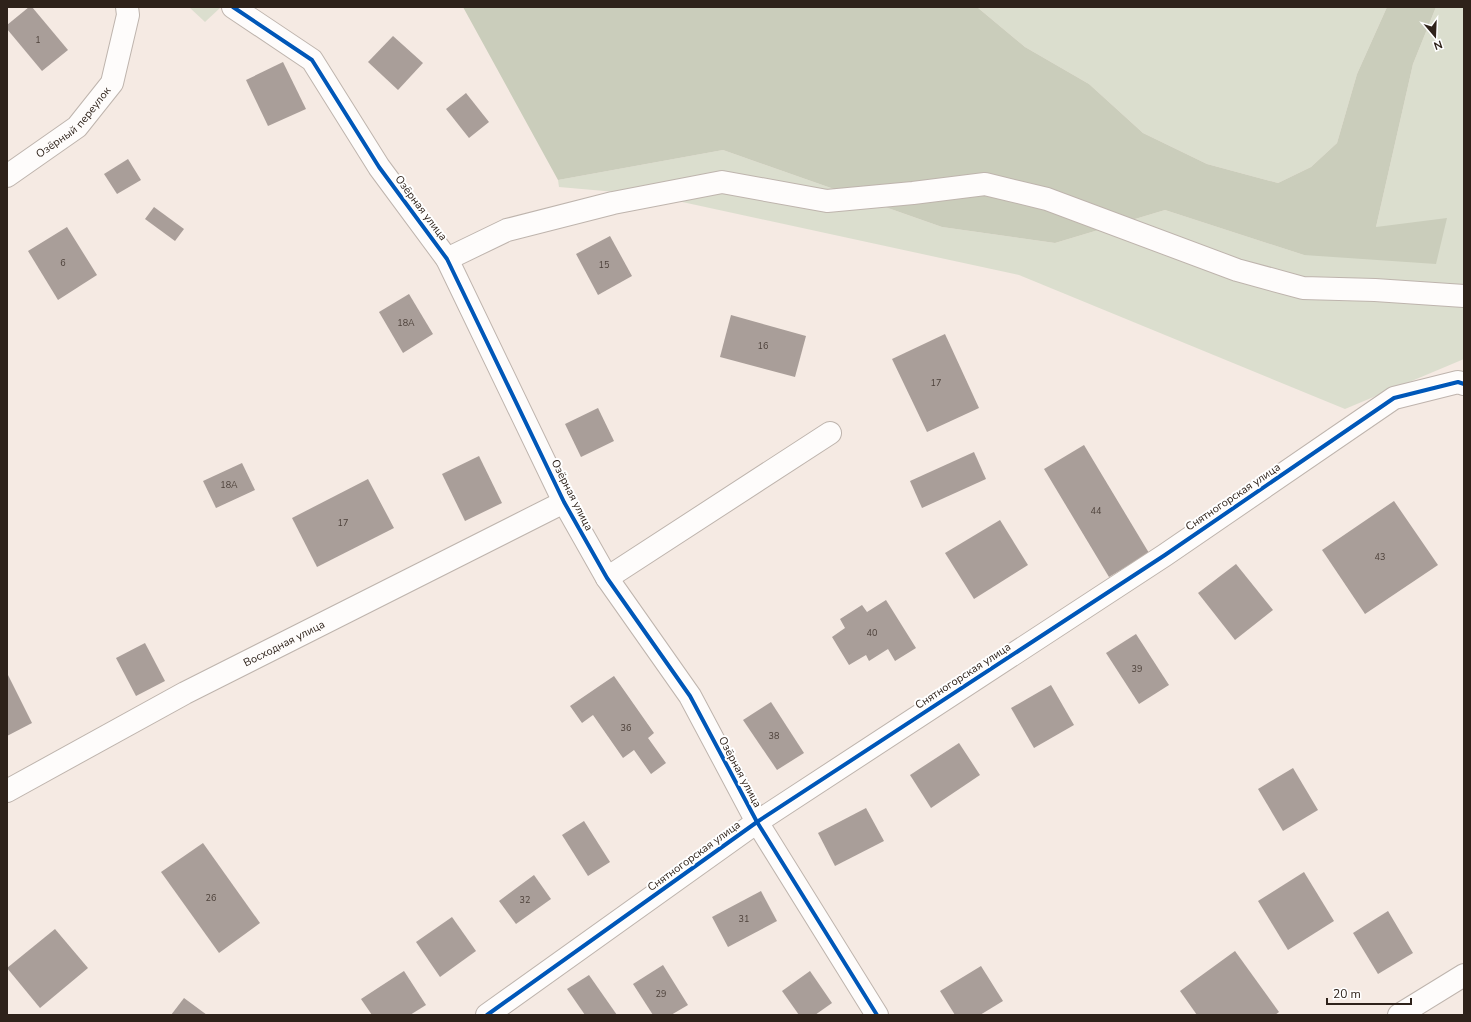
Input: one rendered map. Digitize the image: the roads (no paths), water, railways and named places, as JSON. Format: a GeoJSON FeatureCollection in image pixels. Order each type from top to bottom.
{"type":"FeatureCollection","features":[{"type":"Feature","properties":{"kind":"street","name":"Озёрный переулок"},"geometry":{"type":"LineString","coordinates":[[7,176],[77,127],[112,84],[128,15],[127,7]]}},
{"type":"Feature","properties":{"kind":"street","name":"Озёрная улица"},"geometry":{"type":"LineString","coordinates":[[233,7],[312,60],[379,167],[448,259],[564,502],[607,578],[690,696],[757,822],[877,1015]]}},
{"type":"Feature","properties":{"kind":"street"},"geometry":{"type":"LineString","coordinates":[[448,259],[507,230],[613,203],[722,182],[827,201],[913,193],[985,184],[1047,199],[1237,270],[1303,288],[1375,290],[1464,296]]}},
{"type":"Feature","properties":{"kind":"street","name":"Снятногорская улица"},"geometry":{"type":"LineString","coordinates":[[487,1015],[757,822],[1158,560],[1394,398],[1458,382],[1464,384]]}},
{"type":"Feature","properties":{"kind":"street"},"geometry":{"type":"LineString","coordinates":[[607,578],[830,433]]}},
{"type":"Feature","properties":{"kind":"street","name":"Восходная улица"},"geometry":{"type":"LineString","coordinates":[[7,791],[185,693],[564,502]]}},
{"type":"Feature","properties":{"kind":"street"},"geometry":{"type":"LineString","coordinates":[[1399,1015],[1464,975]]}}]}
